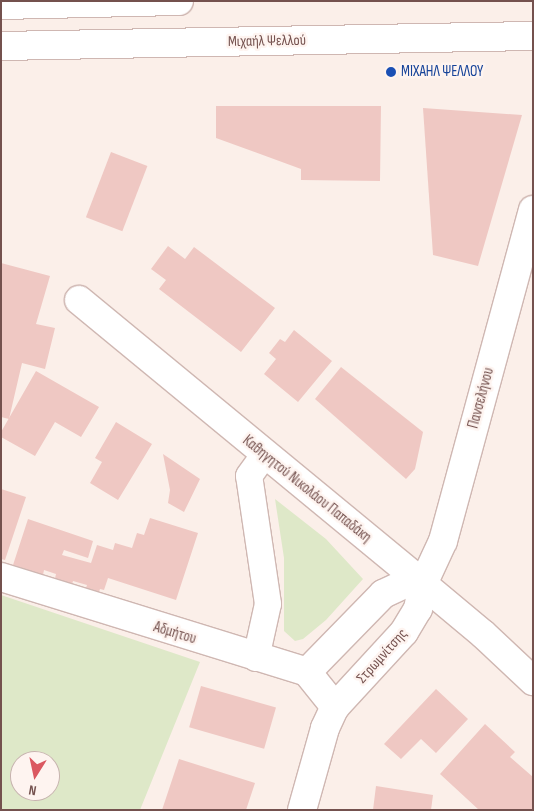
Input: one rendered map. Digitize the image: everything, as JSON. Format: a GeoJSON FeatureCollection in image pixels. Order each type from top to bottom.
{"type":"FeatureCollection","features":[{"type":"Feature","properties":{"kind":"street"},"geometry":{"type":"LineString","coordinates":[[1,5],[179,1]]}},
{"type":"Feature","properties":{"kind":"street","name":"Μιχαήλ Ψελλού"},"geometry":{"type":"LineString","coordinates":[[1,46],[533,36]]}},
{"type":"Feature","properties":{"kind":"street","name":"Πανσελήνου"},"geometry":{"type":"LineString","coordinates":[[423,584],[442,541],[533,210]]}},
{"type":"Feature","properties":{"kind":"street","name":"Καθηγητού Νικολάου Παπαδάκη"},"geometry":{"type":"LineString","coordinates":[[79,300],[264,455],[484,634],[533,681]]}},
{"type":"Feature","properties":{"kind":"street"},"geometry":{"type":"LineString","coordinates":[[256,658],[268,604],[249,476],[264,455]]}},
{"type":"Feature","properties":{"kind":"street","name":"Αδμήτου"},"geometry":{"type":"LineString","coordinates":[[1,577],[256,658],[307,672]]}},
{"type":"Feature","properties":{"kind":"street"},"geometry":{"type":"LineString","coordinates":[[335,707],[307,672],[383,594],[407,583],[423,584]]}},
{"type":"Feature","properties":{"kind":"street","name":"Στρωμνίτσης"},"geometry":{"type":"LineString","coordinates":[[302,810],[325,728],[335,707],[411,624],[423,584]]}},
{"type":"Feature","properties":{"kind":"green space"},"geometry":{"type":"Polygon","coordinates":[[[275,499],[326,539],[363,579],[326,620],[303,639],[295,641],[284,631],[284,558],[275,499]]]}},
{"type":"Feature","properties":{"kind":"green space"},"geometry":{"type":"Polygon","coordinates":[[[1,595],[200,662],[140,810],[1,810],[1,595]]]}},
{"type":"Feature","properties":{"kind":"building"},"geometry":{"type":"Polygon","coordinates":[[[216,106],[381,106],[380,181],[301,180],[301,169],[216,138],[216,106]]]}},
{"type":"Feature","properties":{"kind":"building"},"geometry":{"type":"Polygon","coordinates":[[[423,108],[522,115],[478,266],[433,255],[423,108]]]}},
{"type":"Feature","properties":{"kind":"building"},"geometry":{"type":"Polygon","coordinates":[[[111,152],[147,166],[122,231],[86,217],[111,152]]]}},
{"type":"Feature","properties":{"kind":"building"},"geometry":{"type":"Polygon","coordinates":[[[168,246],[185,259],[194,247],[275,308],[241,352],[159,289],[166,280],[151,269],[168,246]]]}},
{"type":"Feature","properties":{"kind":"building"},"geometry":{"type":"Polygon","coordinates":[[[1,263],[50,276],[36,324],[55,328],[45,369],[22,363],[9,419],[1,417],[1,263]]]}},
{"type":"Feature","properties":{"kind":"building"},"geometry":{"type":"Polygon","coordinates":[[[294,330],[332,361],[298,402],[264,374],[276,359],[269,353],[280,339],[285,342],[294,330]]]}},
{"type":"Feature","properties":{"kind":"building"},"geometry":{"type":"Polygon","coordinates":[[[341,367],[423,432],[415,469],[406,479],[315,399],[341,367]]]}},
{"type":"Feature","properties":{"kind":"building"},"geometry":{"type":"Polygon","coordinates":[[[36,371],[99,407],[81,437],[55,422],[35,456],[1,437],[1,432],[36,371]]]}},
{"type":"Feature","properties":{"kind":"building"},"geometry":{"type":"Polygon","coordinates":[[[116,422],[152,444],[118,500],[90,483],[102,462],[95,458],[116,422]]]}},
{"type":"Feature","properties":{"kind":"building"},"geometry":{"type":"Polygon","coordinates":[[[163,454],[200,479],[184,512],[168,503],[170,490],[163,454]]]}},
{"type":"Feature","properties":{"kind":"building"},"geometry":{"type":"Polygon","coordinates":[[[1,489],[26,497],[5,560],[1,559],[1,489]]]}},
{"type":"Feature","properties":{"kind":"building"},"geometry":{"type":"Polygon","coordinates":[[[150,518],[198,533],[176,600],[108,578],[104,590],[100,589],[98,595],[85,591],[87,585],[73,581],[71,588],[54,583],[56,574],[44,570],[43,575],[13,565],[28,519],[93,541],[88,558],[64,550],[62,555],[91,563],[97,545],[113,550],[115,543],[132,548],[137,533],[144,535],[150,518]]]}},
{"type":"Feature","properties":{"kind":"building"},"geometry":{"type":"Polygon","coordinates":[[[201,686],[276,707],[264,749],[189,727],[201,686]]]}},
{"type":"Feature","properties":{"kind":"building"},"geometry":{"type":"Polygon","coordinates":[[[436,689],[468,719],[436,753],[421,739],[401,759],[384,744],[436,689]]]}},
{"type":"Feature","properties":{"kind":"building"},"geometry":{"type":"Polygon","coordinates":[[[485,724],[515,752],[510,757],[533,777],[533,810],[479,810],[440,774],[485,724]]]}},
{"type":"Feature","properties":{"kind":"building"},"geometry":{"type":"Polygon","coordinates":[[[179,759],[255,783],[246,810],[162,810],[179,759]]]}},
{"type":"Feature","properties":{"kind":"building"},"geometry":{"type":"Polygon","coordinates":[[[376,786],[433,795],[431,810],[373,810],[376,786]]]}},
{"type":"Feature","properties":{"kind":"place","name":"ΜΙΧΑΗΛ ΨΕΛΛΟΥ"},"geometry":{"type":"Point","coordinates":[391,72]}}]}
